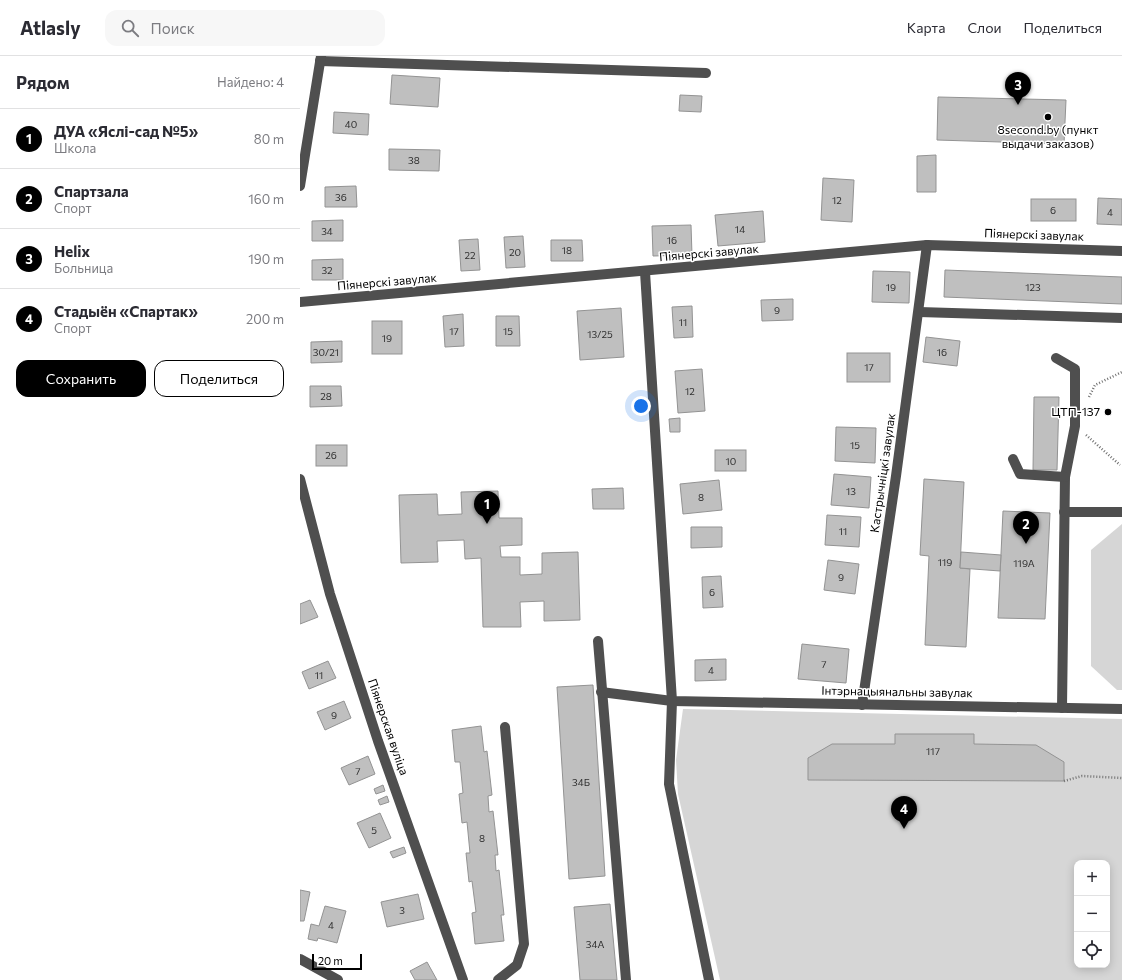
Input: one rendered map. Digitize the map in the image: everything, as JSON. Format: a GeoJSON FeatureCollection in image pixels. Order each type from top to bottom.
{"type":"FeatureCollection","features":[{"type":"Feature","properties":{"kind":"street"},"geometry":{"type":"LineString","coordinates":[[300,186],[321,58],[706,73]]}},
{"type":"Feature","properties":{"kind":"street","name":"Піянерскі завулак"},"geometry":{"type":"LineString","coordinates":[[300,302],[645,272],[927,245],[1122,251]]}},
{"type":"Feature","properties":{"kind":"street","name":"Кастрычніцкі завулак"},"geometry":{"type":"LineString","coordinates":[[862,705],[919,312],[927,245]]}},
{"type":"Feature","properties":{"kind":"street"},"geometry":{"type":"LineString","coordinates":[[645,272],[672,701],[669,784],[709,980]]}},
{"type":"Feature","properties":{"kind":"street"},"geometry":{"type":"LineString","coordinates":[[919,312],[1122,318]]}},
{"type":"Feature","properties":{"kind":"street"},"geometry":{"type":"LineString","coordinates":[[1056,358],[1075,369],[1075,426],[1065,477],[1062,708]]}},
{"type":"Feature","properties":{"kind":"street"},"geometry":{"type":"LineString","coordinates":[[1013,459],[1020,474],[1065,477]]}},
{"type":"Feature","properties":{"kind":"street","name":"Піянерская вуліца"},"geometry":{"type":"LineString","coordinates":[[300,479],[332,602],[378,741],[463,980]]}},
{"type":"Feature","properties":{"kind":"street"},"geometry":{"type":"LineString","coordinates":[[1064,512],[1122,512]]}},
{"type":"Feature","properties":{"kind":"street"},"geometry":{"type":"LineString","coordinates":[[598,641],[601,692],[626,980]]}},
{"type":"Feature","properties":{"kind":"street","name":"Інтэрнацыянальны завулак"},"geometry":{"type":"LineString","coordinates":[[601,692],[672,701],[1122,709]]}},
{"type":"Feature","properties":{"kind":"street"},"geometry":{"type":"LineString","coordinates":[[498,980],[517,965],[524,944],[505,727]]}},
{"type":"Feature","properties":{"kind":"street"},"geometry":{"type":"LineString","coordinates":[[300,959],[338,980]]}},
{"type":"Feature","properties":{"kind":"path"},"geometry":{"type":"LineString","coordinates":[[1088,399],[1095,385],[1122,372]]}},
{"type":"Feature","properties":{"kind":"path"},"geometry":{"type":"LineString","coordinates":[[1075,426],[1120,465]]}},
{"type":"Feature","properties":{"kind":"path"},"geometry":{"type":"LineString","coordinates":[[1064,781],[1082,776],[1122,778]]}},
{"type":"Feature","properties":{"kind":"shaded area"},"geometry":{"type":"Polygon","coordinates":[[[1122,524],[1122,690],[1117,690],[1091,666],[1091,550],[1122,524]]]}},
{"type":"Feature","properties":{"kind":"shaded area"},"geometry":{"type":"Polygon","coordinates":[[[683,709],[1122,719],[1122,980],[720,980],[678,794],[676,760],[683,709]]]}},
{"type":"Feature","properties":{"kind":"building"},"geometry":{"type":"Polygon","coordinates":[[[392,75],[440,78],[438,107],[390,104],[392,75]]]}},
{"type":"Feature","properties":{"kind":"building"},"geometry":{"type":"Polygon","coordinates":[[[680,95],[702,96],[701,112],[679,111],[680,95]]]}},
{"type":"Feature","properties":{"kind":"building"},"geometry":{"type":"Polygon","coordinates":[[[938,97],[1066,100],[1064,144],[937,140],[938,97]]]}},
{"type":"Feature","properties":{"kind":"building"},"geometry":{"type":"Polygon","coordinates":[[[334,112],[369,114],[368,135],[333,133],[334,112]]]}},
{"type":"Feature","properties":{"kind":"building"},"geometry":{"type":"Polygon","coordinates":[[[389,149],[440,150],[439,171],[389,170],[389,149]]]}},
{"type":"Feature","properties":{"kind":"building"},"geometry":{"type":"Polygon","coordinates":[[[936,155],[936,192],[917,192],[917,156],[936,155]]]}},
{"type":"Feature","properties":{"kind":"building"},"geometry":{"type":"Polygon","coordinates":[[[823,178],[854,180],[852,222],[821,220],[823,178]]]}},
{"type":"Feature","properties":{"kind":"building"},"geometry":{"type":"Polygon","coordinates":[[[356,186],[357,207],[325,207],[325,187],[356,186]]]}},
{"type":"Feature","properties":{"kind":"building"},"geometry":{"type":"Polygon","coordinates":[[[1098,198],[1122,199],[1122,225],[1097,224],[1098,198]]]}},
{"type":"Feature","properties":{"kind":"building"},"geometry":{"type":"Polygon","coordinates":[[[1031,199],[1076,199],[1076,221],[1031,221],[1031,199]]]}},
{"type":"Feature","properties":{"kind":"building"},"geometry":{"type":"Polygon","coordinates":[[[763,211],[765,242],[718,246],[715,215],[763,211]]]}},
{"type":"Feature","properties":{"kind":"building"},"geometry":{"type":"Polygon","coordinates":[[[343,220],[343,241],[312,241],[312,221],[343,220]]]}},
{"type":"Feature","properties":{"kind":"building"},"geometry":{"type":"Polygon","coordinates":[[[691,225],[692,255],[653,256],[652,226],[691,225]]]}},
{"type":"Feature","properties":{"kind":"building"},"geometry":{"type":"Polygon","coordinates":[[[523,236],[525,267],[506,268],[504,237],[523,236]]]}},
{"type":"Feature","properties":{"kind":"building"},"geometry":{"type":"Polygon","coordinates":[[[478,239],[480,270],[461,271],[459,240],[478,239]]]}},
{"type":"Feature","properties":{"kind":"building"},"geometry":{"type":"Polygon","coordinates":[[[551,240],[582,240],[583,261],[551,261],[551,240]]]}},
{"type":"Feature","properties":{"kind":"building"},"geometry":{"type":"Polygon","coordinates":[[[343,259],[343,280],[312,280],[312,260],[343,259]]]}},
{"type":"Feature","properties":{"kind":"building"},"geometry":{"type":"Polygon","coordinates":[[[945,270],[1122,277],[1122,304],[944,297],[945,270]]]}},
{"type":"Feature","properties":{"kind":"building"},"geometry":{"type":"Polygon","coordinates":[[[873,271],[910,272],[909,303],[872,302],[873,271]]]}},
{"type":"Feature","properties":{"kind":"building"},"geometry":{"type":"Polygon","coordinates":[[[793,299],[793,320],[762,321],[761,300],[793,299]]]}},
{"type":"Feature","properties":{"kind":"building"},"geometry":{"type":"Polygon","coordinates":[[[692,306],[693,337],[674,338],[672,307],[692,306]]]}},
{"type":"Feature","properties":{"kind":"building"},"geometry":{"type":"Polygon","coordinates":[[[621,308],[624,357],[580,360],[577,311],[621,308]]]}},
{"type":"Feature","properties":{"kind":"building"},"geometry":{"type":"Polygon","coordinates":[[[463,314],[464,346],[445,347],[443,316],[463,314]]]}},
{"type":"Feature","properties":{"kind":"building"},"geometry":{"type":"Polygon","coordinates":[[[496,316],[519,316],[520,346],[496,346],[496,316]]]}},
{"type":"Feature","properties":{"kind":"building"},"geometry":{"type":"Polygon","coordinates":[[[372,321],[402,321],[402,354],[372,354],[372,321]]]}},
{"type":"Feature","properties":{"kind":"building"},"geometry":{"type":"Polygon","coordinates":[[[926,337],[960,341],[957,366],[923,362],[926,337]]]}},
{"type":"Feature","properties":{"kind":"building"},"geometry":{"type":"Polygon","coordinates":[[[342,341],[342,362],[311,363],[311,342],[342,341]]]}},
{"type":"Feature","properties":{"kind":"building"},"geometry":{"type":"Polygon","coordinates":[[[847,353],[890,353],[890,382],[847,382],[847,353]]]}},
{"type":"Feature","properties":{"kind":"building"},"geometry":{"type":"Polygon","coordinates":[[[702,369],[705,411],[678,413],[675,371],[702,369]]]}},
{"type":"Feature","properties":{"kind":"building"},"geometry":{"type":"Polygon","coordinates":[[[310,386],[341,386],[342,406],[310,407],[310,386]]]}},
{"type":"Feature","properties":{"kind":"building"},"geometry":{"type":"Polygon","coordinates":[[[1034,397],[1059,397],[1057,470],[1033,470],[1034,397]]]}},
{"type":"Feature","properties":{"kind":"building"},"geometry":{"type":"Polygon","coordinates":[[[680,418],[680,432],[670,432],[669,419],[680,418]]]}},
{"type":"Feature","properties":{"kind":"building"},"geometry":{"type":"Polygon","coordinates":[[[836,427],[876,428],[875,463],[835,461],[836,427]]]}},
{"type":"Feature","properties":{"kind":"building"},"geometry":{"type":"Polygon","coordinates":[[[316,445],[347,445],[347,466],[316,466],[316,445]]]}},
{"type":"Feature","properties":{"kind":"building"},"geometry":{"type":"Polygon","coordinates":[[[715,450],[746,450],[746,471],[715,471],[715,450]]]}},
{"type":"Feature","properties":{"kind":"building"},"geometry":{"type":"Polygon","coordinates":[[[834,474],[871,477],[869,508],[831,505],[834,474]]]}},
{"type":"Feature","properties":{"kind":"building"},"geometry":{"type":"Polygon","coordinates":[[[924,479],[964,482],[960,568],[970,569],[966,647],[925,645],[929,556],[920,555],[924,479]]]}},
{"type":"Feature","properties":{"kind":"building"},"geometry":{"type":"Polygon","coordinates":[[[719,480],[722,510],[683,514],[680,484],[719,480]]]}},
{"type":"Feature","properties":{"kind":"building"},"geometry":{"type":"Polygon","coordinates":[[[623,488],[624,509],[593,509],[592,489],[623,488]]]}},
{"type":"Feature","properties":{"kind":"building"},"geometry":{"type":"Polygon","coordinates":[[[498,491],[499,518],[522,518],[522,545],[500,546],[501,557],[520,557],[520,575],[542,574],[542,553],[578,552],[580,620],[544,621],[544,601],[520,602],[521,627],[483,627],[481,558],[465,559],[464,540],[437,541],[438,562],[401,563],[399,495],[437,494],[438,515],[462,514],[461,492],[498,491]]]}},
{"type":"Feature","properties":{"kind":"building"},"geometry":{"type":"Polygon","coordinates":[[[1003,511],[1050,513],[1045,619],[998,618],[1003,511]]]}},
{"type":"Feature","properties":{"kind":"building"},"geometry":{"type":"Polygon","coordinates":[[[827,515],[861,517],[859,547],[825,545],[827,515]]]}},
{"type":"Feature","properties":{"kind":"building"},"geometry":{"type":"Polygon","coordinates":[[[691,527],[722,527],[722,547],[691,548],[691,527]]]}},
{"type":"Feature","properties":{"kind":"building"},"geometry":{"type":"Polygon","coordinates":[[[961,552],[1001,555],[1000,571],[960,568],[961,552]]]}},
{"type":"Feature","properties":{"kind":"building"},"geometry":{"type":"Polygon","coordinates":[[[828,560],[859,564],[855,594],[824,590],[828,560]]]}},
{"type":"Feature","properties":{"kind":"building"},"geometry":{"type":"Polygon","coordinates":[[[721,576],[723,607],[703,608],[702,577],[721,576]]]}},
{"type":"Feature","properties":{"kind":"building"},"geometry":{"type":"Polygon","coordinates":[[[310,600],[318,617],[300,624],[300,604],[310,600]]]}},
{"type":"Feature","properties":{"kind":"building"},"geometry":{"type":"Polygon","coordinates":[[[802,644],[849,649],[846,683],[798,679],[802,644]]]}},
{"type":"Feature","properties":{"kind":"building"},"geometry":{"type":"Polygon","coordinates":[[[726,659],[726,680],[695,681],[695,660],[726,659]]]}},
{"type":"Feature","properties":{"kind":"building"},"geometry":{"type":"Polygon","coordinates":[[[328,661],[336,678],[309,689],[302,672],[328,661]]]}},
{"type":"Feature","properties":{"kind":"building"},"geometry":{"type":"Polygon","coordinates":[[[593,685],[605,876],[569,879],[557,687],[593,685]]]}},
{"type":"Feature","properties":{"kind":"building"},"geometry":{"type":"Polygon","coordinates":[[[344,701],[351,718],[325,730],[317,712],[344,701]]]}},
{"type":"Feature","properties":{"kind":"building"},"geometry":{"type":"Polygon","coordinates":[[[481,726],[484,752],[487,751],[492,795],[488,796],[489,812],[493,811],[498,855],[495,855],[496,871],[499,870],[504,915],[501,915],[504,941],[475,944],[472,913],[476,912],[472,881],[469,882],[466,853],[470,853],[467,822],[462,823],[459,794],[463,793],[460,762],[455,762],[452,730],[481,726]]]}},
{"type":"Feature","properties":{"kind":"building"},"geometry":{"type":"Polygon","coordinates":[[[895,734],[974,734],[974,744],[1036,745],[1064,762],[1064,781],[808,780],[808,758],[832,744],[895,744],[895,734]]]}},
{"type":"Feature","properties":{"kind":"building"},"geometry":{"type":"Polygon","coordinates":[[[368,756],[375,774],[349,785],[341,768],[368,756]]]}},
{"type":"Feature","properties":{"kind":"building"},"geometry":{"type":"Polygon","coordinates":[[[383,785],[385,791],[376,794],[374,789],[383,785]]]}},
{"type":"Feature","properties":{"kind":"building"},"geometry":{"type":"Polygon","coordinates":[[[387,796],[389,802],[380,805],[378,800],[387,796]]]}},
{"type":"Feature","properties":{"kind":"building"},"geometry":{"type":"Polygon","coordinates":[[[380,813],[391,838],[369,848],[357,823],[380,813]]]}},
{"type":"Feature","properties":{"kind":"building"},"geometry":{"type":"Polygon","coordinates":[[[404,847],[406,853],[393,858],[390,852],[404,847]]]}},
{"type":"Feature","properties":{"kind":"building"},"geometry":{"type":"Polygon","coordinates":[[[300,890],[310,892],[304,921],[300,921],[300,890]]]}},
{"type":"Feature","properties":{"kind":"building"},"geometry":{"type":"Polygon","coordinates":[[[418,894],[424,919],[387,927],[381,902],[418,894]]]}},
{"type":"Feature","properties":{"kind":"building"},"geometry":{"type":"Polygon","coordinates":[[[610,904],[617,980],[580,980],[574,907],[610,904]]]}},
{"type":"Feature","properties":{"kind":"building"},"geometry":{"type":"Polygon","coordinates":[[[325,906],[346,911],[337,943],[318,938],[317,941],[308,939],[311,924],[319,926],[325,906]]]}},
{"type":"Feature","properties":{"kind":"building"},"geometry":{"type":"Polygon","coordinates":[[[427,962],[437,980],[415,980],[410,971],[427,962]]]}},
{"type":"Feature","properties":{"kind":"place","name":"Helix"},"geometry":{"type":"Point","coordinates":[1018,105]}},
{"type":"Feature","properties":{"kind":"place","name":"8second.by (пункт выдачи заказов)"},"geometry":{"type":"Point","coordinates":[1048,117]}},
{"type":"Feature","properties":{"kind":"place","name":"ЦТП-137"},"geometry":{"type":"Point","coordinates":[1108,412]}},
{"type":"Feature","properties":{"kind":"place","name":"ДУА «Яслі-сад №5»"},"geometry":{"type":"Point","coordinates":[487,524]}},
{"type":"Feature","properties":{"kind":"place","name":"Спартзала"},"geometry":{"type":"Point","coordinates":[1026,544]}},
{"type":"Feature","properties":{"kind":"place","name":"Стадыён «Спартак»"},"geometry":{"type":"Point","coordinates":[904,829]}}]}
